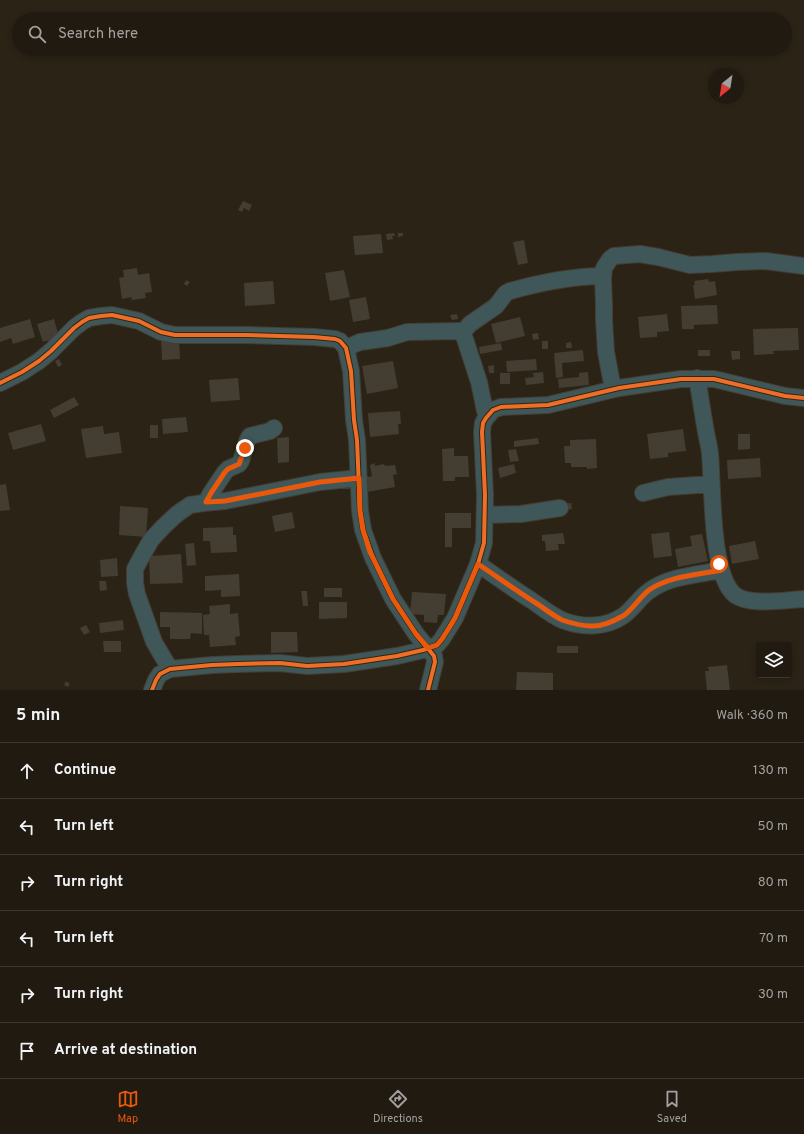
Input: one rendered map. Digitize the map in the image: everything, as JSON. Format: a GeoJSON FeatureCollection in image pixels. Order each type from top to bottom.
{"type":"FeatureCollection","features":[{"type":"Feature","properties":{"kind":"street"},"geometry":{"type":"LineString","coordinates":[[613,389],[606,352],[603,276],[606,264],[614,256],[640,254],[690,265],[766,261],[804,266]]}},
{"type":"Feature","properties":{"kind":"street"},"geometry":{"type":"LineString","coordinates":[[462,333],[470,324],[496,306],[506,293],[510,291],[566,279],[587,276],[603,276]]}},
{"type":"Feature","properties":{"kind":"street"},"geometry":{"type":"LineString","coordinates":[[0,382],[22,372],[39,361],[82,322],[89,318],[101,316],[112,315],[139,321],[161,332],[175,335],[314,337],[335,339],[340,341],[346,348],[351,371],[354,420],[357,440],[360,511],[363,530],[370,552],[393,599],[416,634],[434,656],[435,659],[428,690]]}},
{"type":"Feature","properties":{"kind":"street"},"geometry":{"type":"LineString","coordinates":[[346,348],[360,342],[388,338],[407,332],[459,331],[462,333]]}},
{"type":"Feature","properties":{"kind":"street"},"geometry":{"type":"LineString","coordinates":[[462,333],[479,382],[485,411],[488,415]]}},
{"type":"Feature","properties":{"kind":"street"},"geometry":{"type":"LineString","coordinates":[[698,378],[710,453],[714,523],[719,564],[724,580],[735,595],[748,601],[804,599]]}},
{"type":"Feature","properties":{"kind":"street"},"geometry":{"type":"LineString","coordinates":[[152,690],[160,674],[170,669],[238,664],[280,663],[307,666],[344,664],[397,656],[437,645],[455,618],[478,564],[484,543],[485,515],[482,432],[483,423],[493,410],[501,407],[548,405],[613,389],[698,378],[714,379],[785,396],[804,398]]}},
{"type":"Feature","properties":{"kind":"street"},"geometry":{"type":"LineString","coordinates":[[206,502],[225,472],[239,464],[250,436],[270,432],[274,428]]}},
{"type":"Feature","properties":{"kind":"street"},"geometry":{"type":"LineString","coordinates":[[170,669],[154,642],[136,594],[135,583],[135,569],[151,540],[167,523],[177,514],[190,506],[206,502],[225,501],[320,482],[359,478]]}},
{"type":"Feature","properties":{"kind":"street"},"geometry":{"type":"LineString","coordinates":[[643,493],[668,487],[711,484]]}},
{"type":"Feature","properties":{"kind":"street"},"geometry":{"type":"LineString","coordinates":[[485,515],[521,514],[560,508]]}},
{"type":"Feature","properties":{"kind":"street"},"geometry":{"type":"LineString","coordinates":[[478,564],[562,620],[580,625],[592,626],[601,625],[623,616],[650,589],[661,584],[671,580],[721,570]]}},
{"type":"Feature","properties":{"kind":"building"},"geometry":{"type":"Polygon","coordinates":[[[243,201],[252,205],[249,211],[244,208],[242,212],[238,210],[243,201]]]}},
{"type":"Feature","properties":{"kind":"building"},"geometry":{"type":"Polygon","coordinates":[[[394,233],[395,236],[392,236],[393,239],[387,240],[386,234],[394,233]]]}},
{"type":"Feature","properties":{"kind":"building"},"geometry":{"type":"Polygon","coordinates":[[[398,233],[403,233],[403,236],[398,237],[398,233]]]}},
{"type":"Feature","properties":{"kind":"building"},"geometry":{"type":"Polygon","coordinates":[[[381,234],[383,253],[355,255],[353,236],[381,234]]]}},
{"type":"Feature","properties":{"kind":"building"},"geometry":{"type":"Polygon","coordinates":[[[524,240],[528,263],[518,265],[513,242],[524,240]]]}},
{"type":"Feature","properties":{"kind":"building"},"geometry":{"type":"Polygon","coordinates":[[[137,268],[138,275],[149,273],[152,292],[145,293],[146,298],[132,300],[131,297],[122,299],[119,278],[124,277],[123,270],[137,268]]]}},
{"type":"Feature","properties":{"kind":"building"},"geometry":{"type":"Polygon","coordinates":[[[344,270],[350,297],[330,301],[325,273],[344,270]]]}},
{"type":"Feature","properties":{"kind":"building"},"geometry":{"type":"Polygon","coordinates":[[[708,279],[709,282],[715,281],[717,295],[695,299],[693,285],[695,285],[694,281],[708,279]]]}},
{"type":"Feature","properties":{"kind":"building"},"geometry":{"type":"Polygon","coordinates":[[[186,280],[190,282],[187,286],[184,284],[186,280]]]}},
{"type":"Feature","properties":{"kind":"building"},"geometry":{"type":"Polygon","coordinates":[[[273,281],[275,304],[245,306],[244,283],[273,281]]]}},
{"type":"Feature","properties":{"kind":"building"},"geometry":{"type":"Polygon","coordinates":[[[366,297],[370,319],[353,322],[349,300],[366,297]]]}},
{"type":"Feature","properties":{"kind":"building"},"geometry":{"type":"Polygon","coordinates":[[[717,305],[718,324],[694,325],[694,329],[682,329],[681,306],[717,305]]]}},
{"type":"Feature","properties":{"kind":"building"},"geometry":{"type":"Polygon","coordinates":[[[457,314],[458,319],[452,320],[450,315],[457,314]]]}},
{"type":"Feature","properties":{"kind":"building"},"geometry":{"type":"Polygon","coordinates":[[[667,314],[669,331],[657,332],[657,337],[640,338],[638,317],[667,314]]]}},
{"type":"Feature","properties":{"kind":"building"},"geometry":{"type":"Polygon","coordinates":[[[520,317],[525,336],[496,343],[491,324],[520,317]]]}},
{"type":"Feature","properties":{"kind":"building"},"geometry":{"type":"Polygon","coordinates":[[[30,319],[35,337],[13,344],[11,338],[0,342],[0,328],[30,319]]]}},
{"type":"Feature","properties":{"kind":"building"},"geometry":{"type":"Polygon","coordinates":[[[54,319],[59,337],[43,342],[37,324],[54,319]]]}},
{"type":"Feature","properties":{"kind":"building"},"geometry":{"type":"Polygon","coordinates":[[[798,328],[799,350],[773,351],[774,354],[754,355],[753,329],[798,328]]]}},
{"type":"Feature","properties":{"kind":"building"},"geometry":{"type":"Polygon","coordinates":[[[538,333],[539,339],[533,340],[532,334],[538,333]]]}},
{"type":"Feature","properties":{"kind":"building"},"geometry":{"type":"Polygon","coordinates":[[[161,339],[179,339],[180,359],[162,360],[161,339]]]}},
{"type":"Feature","properties":{"kind":"building"},"geometry":{"type":"Polygon","coordinates":[[[542,341],[548,341],[548,349],[542,349],[542,341]]]}},
{"type":"Feature","properties":{"kind":"building"},"geometry":{"type":"Polygon","coordinates":[[[571,342],[572,348],[566,348],[566,343],[571,342]]]}},
{"type":"Feature","properties":{"kind":"building"},"geometry":{"type":"Polygon","coordinates":[[[501,343],[502,350],[480,354],[479,347],[501,343]]]}},
{"type":"Feature","properties":{"kind":"building"},"geometry":{"type":"Polygon","coordinates":[[[583,350],[584,361],[562,363],[563,377],[556,378],[554,353],[583,350]]]}},
{"type":"Feature","properties":{"kind":"building"},"geometry":{"type":"Polygon","coordinates":[[[698,350],[710,350],[710,356],[698,356],[698,350]]]}},
{"type":"Feature","properties":{"kind":"building"},"geometry":{"type":"Polygon","coordinates":[[[731,351],[740,351],[740,359],[732,360],[731,351]]]}},
{"type":"Feature","properties":{"kind":"building"},"geometry":{"type":"Polygon","coordinates":[[[59,359],[62,365],[58,367],[55,361],[59,359]]]}},
{"type":"Feature","properties":{"kind":"building"},"geometry":{"type":"Polygon","coordinates":[[[536,359],[537,370],[507,372],[506,361],[536,359]]]}},
{"type":"Feature","properties":{"kind":"building"},"geometry":{"type":"Polygon","coordinates":[[[393,361],[398,388],[367,394],[362,366],[393,361]]]}},
{"type":"Feature","properties":{"kind":"building"},"geometry":{"type":"Polygon","coordinates":[[[494,365],[494,373],[489,373],[488,366],[494,365]]]}},
{"type":"Feature","properties":{"kind":"building"},"geometry":{"type":"Polygon","coordinates":[[[543,372],[544,383],[526,385],[525,378],[534,377],[533,373],[543,372]]]}},
{"type":"Feature","properties":{"kind":"building"},"geometry":{"type":"Polygon","coordinates":[[[588,372],[589,385],[559,388],[558,379],[579,377],[579,373],[588,372]]]}},
{"type":"Feature","properties":{"kind":"building"},"geometry":{"type":"Polygon","coordinates":[[[500,373],[510,373],[510,384],[500,384],[500,373]]]}},
{"type":"Feature","properties":{"kind":"building"},"geometry":{"type":"Polygon","coordinates":[[[238,378],[240,400],[211,402],[209,380],[238,378]]]}},
{"type":"Feature","properties":{"kind":"building"},"geometry":{"type":"Polygon","coordinates":[[[74,397],[79,405],[54,418],[50,410],[74,397]]]}},
{"type":"Feature","properties":{"kind":"building"},"geometry":{"type":"Polygon","coordinates":[[[400,411],[401,424],[398,424],[399,434],[370,437],[368,413],[400,411]]]}},
{"type":"Feature","properties":{"kind":"building"},"geometry":{"type":"Polygon","coordinates":[[[186,417],[188,432],[163,434],[162,419],[186,417]]]}},
{"type":"Feature","properties":{"kind":"building"},"geometry":{"type":"Polygon","coordinates":[[[41,424],[46,441],[13,450],[8,433],[41,424]]]}},
{"type":"Feature","properties":{"kind":"building"},"geometry":{"type":"Polygon","coordinates":[[[150,425],[158,425],[158,438],[150,438],[150,425]]]}},
{"type":"Feature","properties":{"kind":"building"},"geometry":{"type":"Polygon","coordinates":[[[103,426],[104,434],[119,432],[122,453],[86,458],[81,429],[103,426]]]}},
{"type":"Feature","properties":{"kind":"building"},"geometry":{"type":"Polygon","coordinates":[[[683,429],[686,451],[668,453],[668,457],[650,459],[647,434],[683,429]]]}},
{"type":"Feature","properties":{"kind":"building"},"geometry":{"type":"Polygon","coordinates":[[[738,434],[750,434],[750,449],[738,450],[738,434]]]}},
{"type":"Feature","properties":{"kind":"building"},"geometry":{"type":"Polygon","coordinates":[[[289,437],[289,462],[278,463],[277,438],[289,437]]]}},
{"type":"Feature","properties":{"kind":"building"},"geometry":{"type":"Polygon","coordinates":[[[538,438],[539,444],[514,447],[514,441],[538,438]]]}},
{"type":"Feature","properties":{"kind":"building"},"geometry":{"type":"Polygon","coordinates":[[[596,439],[597,468],[587,469],[587,467],[571,467],[571,463],[565,463],[564,446],[570,446],[570,440],[596,439]]]}},
{"type":"Feature","properties":{"kind":"building"},"geometry":{"type":"Polygon","coordinates":[[[454,448],[454,456],[468,456],[469,477],[455,477],[455,481],[443,481],[442,449],[454,448]]]}},
{"type":"Feature","properties":{"kind":"building"},"geometry":{"type":"Polygon","coordinates":[[[516,449],[519,461],[510,462],[508,450],[516,449]]]}},
{"type":"Feature","properties":{"kind":"building"},"geometry":{"type":"Polygon","coordinates":[[[760,458],[761,477],[728,479],[727,460],[760,458]]]}},
{"type":"Feature","properties":{"kind":"building"},"geometry":{"type":"Polygon","coordinates":[[[375,463],[375,466],[384,464],[385,466],[395,465],[397,474],[393,475],[395,487],[367,492],[364,478],[372,476],[370,465],[375,463]]]}},
{"type":"Feature","properties":{"kind":"building"},"geometry":{"type":"Polygon","coordinates":[[[514,464],[516,473],[500,478],[498,468],[514,464]]]}},
{"type":"Feature","properties":{"kind":"building"},"geometry":{"type":"Polygon","coordinates":[[[6,484],[10,510],[0,511],[0,485],[6,484]]]}},
{"type":"Feature","properties":{"kind":"building"},"geometry":{"type":"Polygon","coordinates":[[[571,503],[572,509],[554,512],[553,505],[571,503]]]}},
{"type":"Feature","properties":{"kind":"building"},"geometry":{"type":"Polygon","coordinates":[[[120,506],[148,508],[146,537],[119,535],[120,506]]]}},
{"type":"Feature","properties":{"kind":"building"},"geometry":{"type":"Polygon","coordinates":[[[292,512],[295,528],[275,532],[272,516],[292,512]]]}},
{"type":"Feature","properties":{"kind":"building"},"geometry":{"type":"Polygon","coordinates":[[[445,513],[471,513],[471,528],[452,528],[452,547],[445,547],[445,513]]]}},
{"type":"Feature","properties":{"kind":"building"},"geometry":{"type":"Polygon","coordinates":[[[233,527],[233,535],[236,535],[237,552],[211,553],[210,541],[203,541],[203,528],[233,527]]]}},
{"type":"Feature","properties":{"kind":"building"},"geometry":{"type":"Polygon","coordinates":[[[669,532],[672,556],[654,558],[651,534],[669,532]]]}},
{"type":"Feature","properties":{"kind":"building"},"geometry":{"type":"Polygon","coordinates":[[[563,533],[565,544],[558,544],[559,550],[546,551],[545,541],[542,541],[542,535],[563,533]]]}},
{"type":"Feature","properties":{"kind":"building"},"geometry":{"type":"Polygon","coordinates":[[[702,534],[708,561],[678,567],[675,549],[692,546],[690,536],[702,534]]]}},
{"type":"Feature","properties":{"kind":"building"},"geometry":{"type":"Polygon","coordinates":[[[755,541],[759,559],[732,564],[729,546],[755,541]]]}},
{"type":"Feature","properties":{"kind":"building"},"geometry":{"type":"Polygon","coordinates":[[[194,543],[196,565],[187,566],[185,544],[194,543]]]}},
{"type":"Feature","properties":{"kind":"building"},"geometry":{"type":"Polygon","coordinates":[[[181,554],[183,583],[150,584],[149,556],[181,554]]]}},
{"type":"Feature","properties":{"kind":"building"},"geometry":{"type":"Polygon","coordinates":[[[117,558],[118,576],[101,577],[100,560],[117,558]]]}},
{"type":"Feature","properties":{"kind":"building"},"geometry":{"type":"Polygon","coordinates":[[[239,574],[240,596],[221,597],[221,590],[205,591],[205,576],[239,574]]]}},
{"type":"Feature","properties":{"kind":"building"},"geometry":{"type":"Polygon","coordinates":[[[99,581],[106,581],[107,590],[100,591],[99,581]]]}},
{"type":"Feature","properties":{"kind":"building"},"geometry":{"type":"Polygon","coordinates":[[[324,588],[342,588],[342,597],[324,597],[324,588]]]}},
{"type":"Feature","properties":{"kind":"building"},"geometry":{"type":"Polygon","coordinates":[[[301,591],[307,591],[308,606],[303,606],[301,591]]]}},
{"type":"Feature","properties":{"kind":"building"},"geometry":{"type":"Polygon","coordinates":[[[412,592],[446,594],[444,615],[438,615],[437,623],[424,622],[424,615],[410,614],[412,592]]]}},
{"type":"Feature","properties":{"kind":"building"},"geometry":{"type":"Polygon","coordinates":[[[319,602],[347,602],[347,618],[319,619],[319,602]]]}},
{"type":"Feature","properties":{"kind":"building"},"geometry":{"type":"Polygon","coordinates":[[[230,604],[230,614],[238,613],[240,636],[235,637],[236,645],[210,647],[209,635],[204,635],[203,615],[210,614],[209,606],[230,604]]]}},
{"type":"Feature","properties":{"kind":"building"},"geometry":{"type":"Polygon","coordinates":[[[160,612],[202,613],[202,634],[191,633],[190,639],[170,639],[170,627],[160,627],[160,612]]]}},
{"type":"Feature","properties":{"kind":"building"},"geometry":{"type":"Polygon","coordinates":[[[123,620],[124,630],[100,633],[99,623],[123,620]]]}},
{"type":"Feature","properties":{"kind":"building"},"geometry":{"type":"Polygon","coordinates":[[[86,625],[90,632],[84,635],[80,628],[86,625]]]}},
{"type":"Feature","properties":{"kind":"building"},"geometry":{"type":"Polygon","coordinates":[[[271,632],[297,632],[298,652],[271,653],[271,632]]]}},
{"type":"Feature","properties":{"kind":"building"},"geometry":{"type":"Polygon","coordinates":[[[103,641],[121,641],[121,652],[104,652],[103,641]]]}},
{"type":"Feature","properties":{"kind":"building"},"geometry":{"type":"Polygon","coordinates":[[[557,646],[578,646],[578,653],[557,653],[557,646]]]}},
{"type":"Feature","properties":{"kind":"building"},"geometry":{"type":"Polygon","coordinates":[[[727,665],[730,690],[707,690],[705,671],[709,671],[708,667],[727,665]]]}},
{"type":"Feature","properties":{"kind":"building"},"geometry":{"type":"Polygon","coordinates":[[[517,672],[553,673],[553,690],[516,690],[517,672]]]}},
{"type":"Feature","properties":{"kind":"building"},"geometry":{"type":"Polygon","coordinates":[[[66,681],[70,684],[68,687],[64,685],[66,681]]]}},
{"type":"Feature","properties":{"kind":"cycle path"},"geometry":{"type":"LineString","coordinates":[[0,383],[22,372],[39,361],[82,322],[89,318],[101,316],[112,315],[139,321],[161,332],[175,335],[314,337],[335,339],[340,341],[346,348],[351,371],[354,420],[357,440],[360,511],[363,530],[373,558],[393,599],[416,634],[434,656],[435,662],[428,690]]}},
{"type":"Feature","properties":{"kind":"cycle path"},"geometry":{"type":"LineString","coordinates":[[152,690],[160,674],[170,669],[238,664],[280,663],[307,666],[344,664],[397,656],[437,645],[455,618],[478,564],[484,543],[485,495],[482,432],[483,423],[493,410],[501,407],[548,405],[619,388],[681,379],[714,379],[785,396],[804,398]]}},
{"type":"Feature","properties":{"kind":"route"},"geometry":{"type":"LineString","coordinates":[[245,448],[239,464],[225,472],[206,502],[225,501],[297,488],[320,482],[359,478],[360,511],[363,530],[370,552],[393,599],[416,634],[428,648],[437,645],[455,618],[478,564],[562,620],[580,625],[592,626],[601,625],[623,616],[650,589],[671,580],[721,570],[719,564]]}}]}
